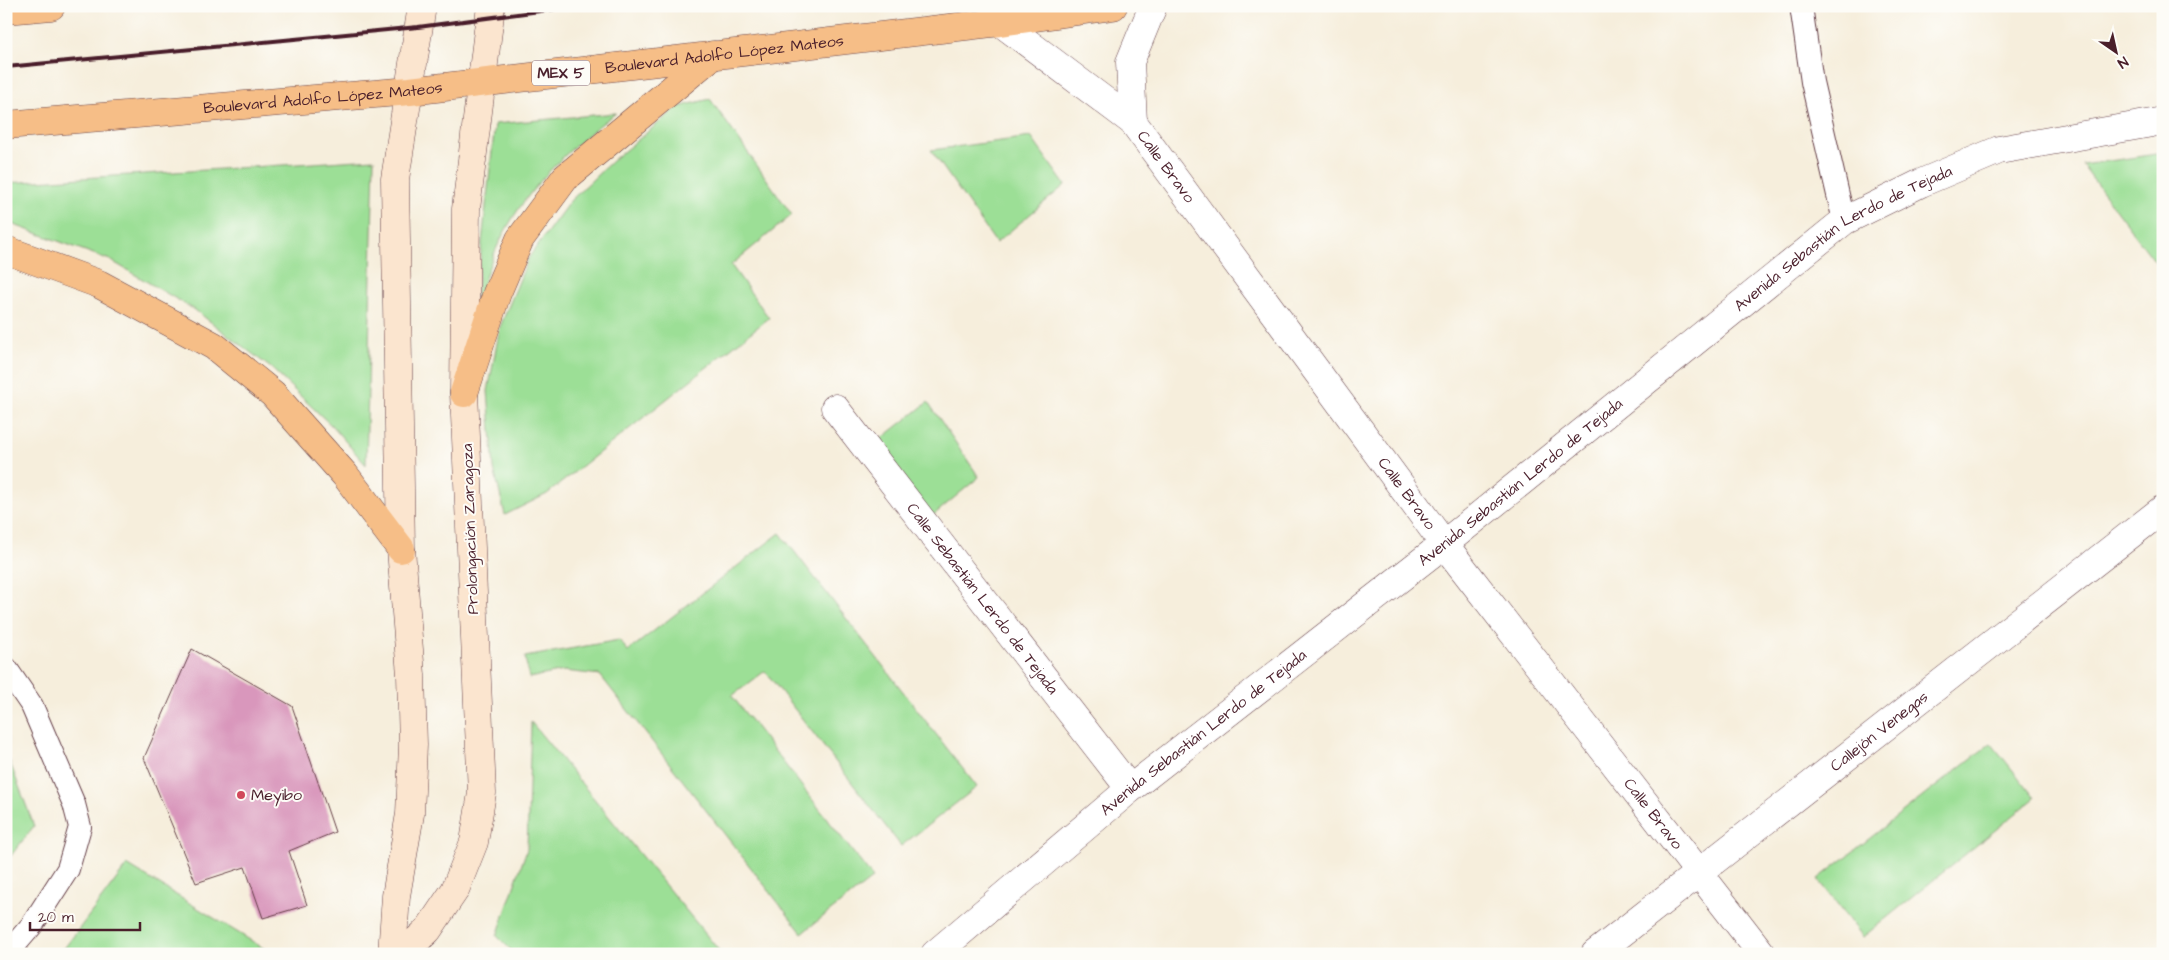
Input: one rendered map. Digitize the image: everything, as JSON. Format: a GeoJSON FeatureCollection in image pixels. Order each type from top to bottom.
{"type":"FeatureCollection","features":[{"type":"Feature","properties":{"kind":"main road"},"geometry":{"type":"LineString","coordinates":[[6,10],[51,6]]}},
{"type":"Feature","properties":{"kind":"main road"},"geometry":{"type":"LineString","coordinates":[[392,954],[396,896],[410,814],[413,745],[411,675],[401,548],[395,180],[422,6]]}},
{"type":"Feature","properties":{"kind":"main road","name":"Prolongación Zaragoza"},"geometry":{"type":"LineString","coordinates":[[402,954],[428,930],[455,890],[474,842],[482,793],[464,393],[466,209],[491,6]]}},
{"type":"Feature","properties":{"kind":"main road","name":"Boulevard Adolfo López Mateos"},"geometry":{"type":"LineString","coordinates":[[6,125],[410,90],[1000,22],[1113,6]]}},
{"type":"Feature","properties":{"kind":"main road"},"geometry":{"type":"LineString","coordinates":[[464,393],[497,293],[520,239],[565,178],[713,55]]}},
{"type":"Feature","properties":{"kind":"main road"},"geometry":{"type":"LineString","coordinates":[[6,250],[99,284],[214,346],[273,394],[345,475],[401,548]]}},
{"type":"Feature","properties":{"kind":"street","name":"Calle Bravo"},"geometry":{"type":"LineString","coordinates":[[1133,122],[1130,62],[1153,6]]}},
{"type":"Feature","properties":{"kind":"street","name":"Calle Bravo"},"geometry":{"type":"LineString","coordinates":[[1000,22],[1133,122],[1444,544],[1762,954]]}},
{"type":"Feature","properties":{"kind":"street","name":"Avenida Sebastián Lerdo de Tejada"},"geometry":{"type":"LineString","coordinates":[[935,954],[1130,789],[1444,544],[1844,221],[1921,183],[1998,150],[2163,121]]}},
{"type":"Feature","properties":{"kind":"street","name":"Calle Sebastián Lerdo de Tejada"},"geometry":{"type":"LineString","coordinates":[[835,408],[1130,789]]}},
{"type":"Feature","properties":{"kind":"street","name":"Callejón Venegas"},"geometry":{"type":"LineString","coordinates":[[1595,954],[2163,509]]}},
{"type":"Feature","properties":{"kind":"lane"},"geometry":{"type":"LineString","coordinates":[[1801,6],[1812,82],[1844,221]]}},
{"type":"Feature","properties":{"kind":"lane"},"geometry":{"type":"LineString","coordinates":[[6,668],[32,706],[74,804],[80,827],[68,869],[32,925],[7,954]]}},
{"type":"Feature","properties":{"kind":"green space"},"geometry":{"type":"Polygon","coordinates":[[[710,99],[792,215],[731,265],[769,318],[547,494],[505,515],[494,469],[488,391],[500,327],[529,257],[570,201],[612,161],[678,107],[710,99]]]}},
{"type":"Feature","properties":{"kind":"green space"},"geometry":{"type":"Polygon","coordinates":[[[616,113],[568,153],[538,183],[525,200],[499,243],[475,306],[495,124],[616,113]]]}},
{"type":"Feature","properties":{"kind":"green space"},"geometry":{"type":"Polygon","coordinates":[[[1031,137],[1065,185],[996,243],[931,150],[1031,137]]]}},
{"type":"Feature","properties":{"kind":"green space"},"geometry":{"type":"Polygon","coordinates":[[[2163,153],[2163,272],[2082,165],[2163,153]]]}},
{"type":"Feature","properties":{"kind":"green space"},"geometry":{"type":"Polygon","coordinates":[[[374,159],[366,465],[333,427],[271,368],[195,310],[110,260],[6,222],[6,183],[374,159]]]}},
{"type":"Feature","properties":{"kind":"green space"},"geometry":{"type":"Polygon","coordinates":[[[928,402],[979,477],[924,523],[871,447],[928,402]]]}},
{"type":"Feature","properties":{"kind":"green space"},"geometry":{"type":"Polygon","coordinates":[[[780,533],[977,787],[901,846],[765,671],[732,696],[873,878],[802,933],[600,675],[564,671],[529,678],[525,657],[619,640],[628,651],[780,533]]]}},
{"type":"Feature","properties":{"kind":"green space"},"geometry":{"type":"Polygon","coordinates":[[[531,722],[722,954],[515,954],[497,936],[527,849],[531,722]]]}},
{"type":"Feature","properties":{"kind":"green space"},"geometry":{"type":"Polygon","coordinates":[[[1991,743],[2035,798],[1863,937],[1818,879],[1991,743]]]}},
{"type":"Feature","properties":{"kind":"green space"},"geometry":{"type":"Polygon","coordinates":[[[6,752],[34,826],[6,862],[6,752]]]}},
{"type":"Feature","properties":{"kind":"green space"},"geometry":{"type":"Polygon","coordinates":[[[127,865],[273,954],[60,954],[127,865]]]}},
{"type":"Feature","properties":{"kind":"building","name":"Meyibo"},"geometry":{"type":"Polygon","coordinates":[[[192,649],[292,706],[335,832],[289,851],[307,905],[263,918],[245,867],[196,883],[144,758],[192,649]]]}},
{"type":"Feature","properties":{"kind":"railway"},"geometry":{"type":"LineString","coordinates":[[6,67],[418,27],[578,6]]}},
{"type":"Feature","properties":{"kind":"place","name":"Meyibo"},"geometry":{"type":"Point","coordinates":[241,795]}}]}
